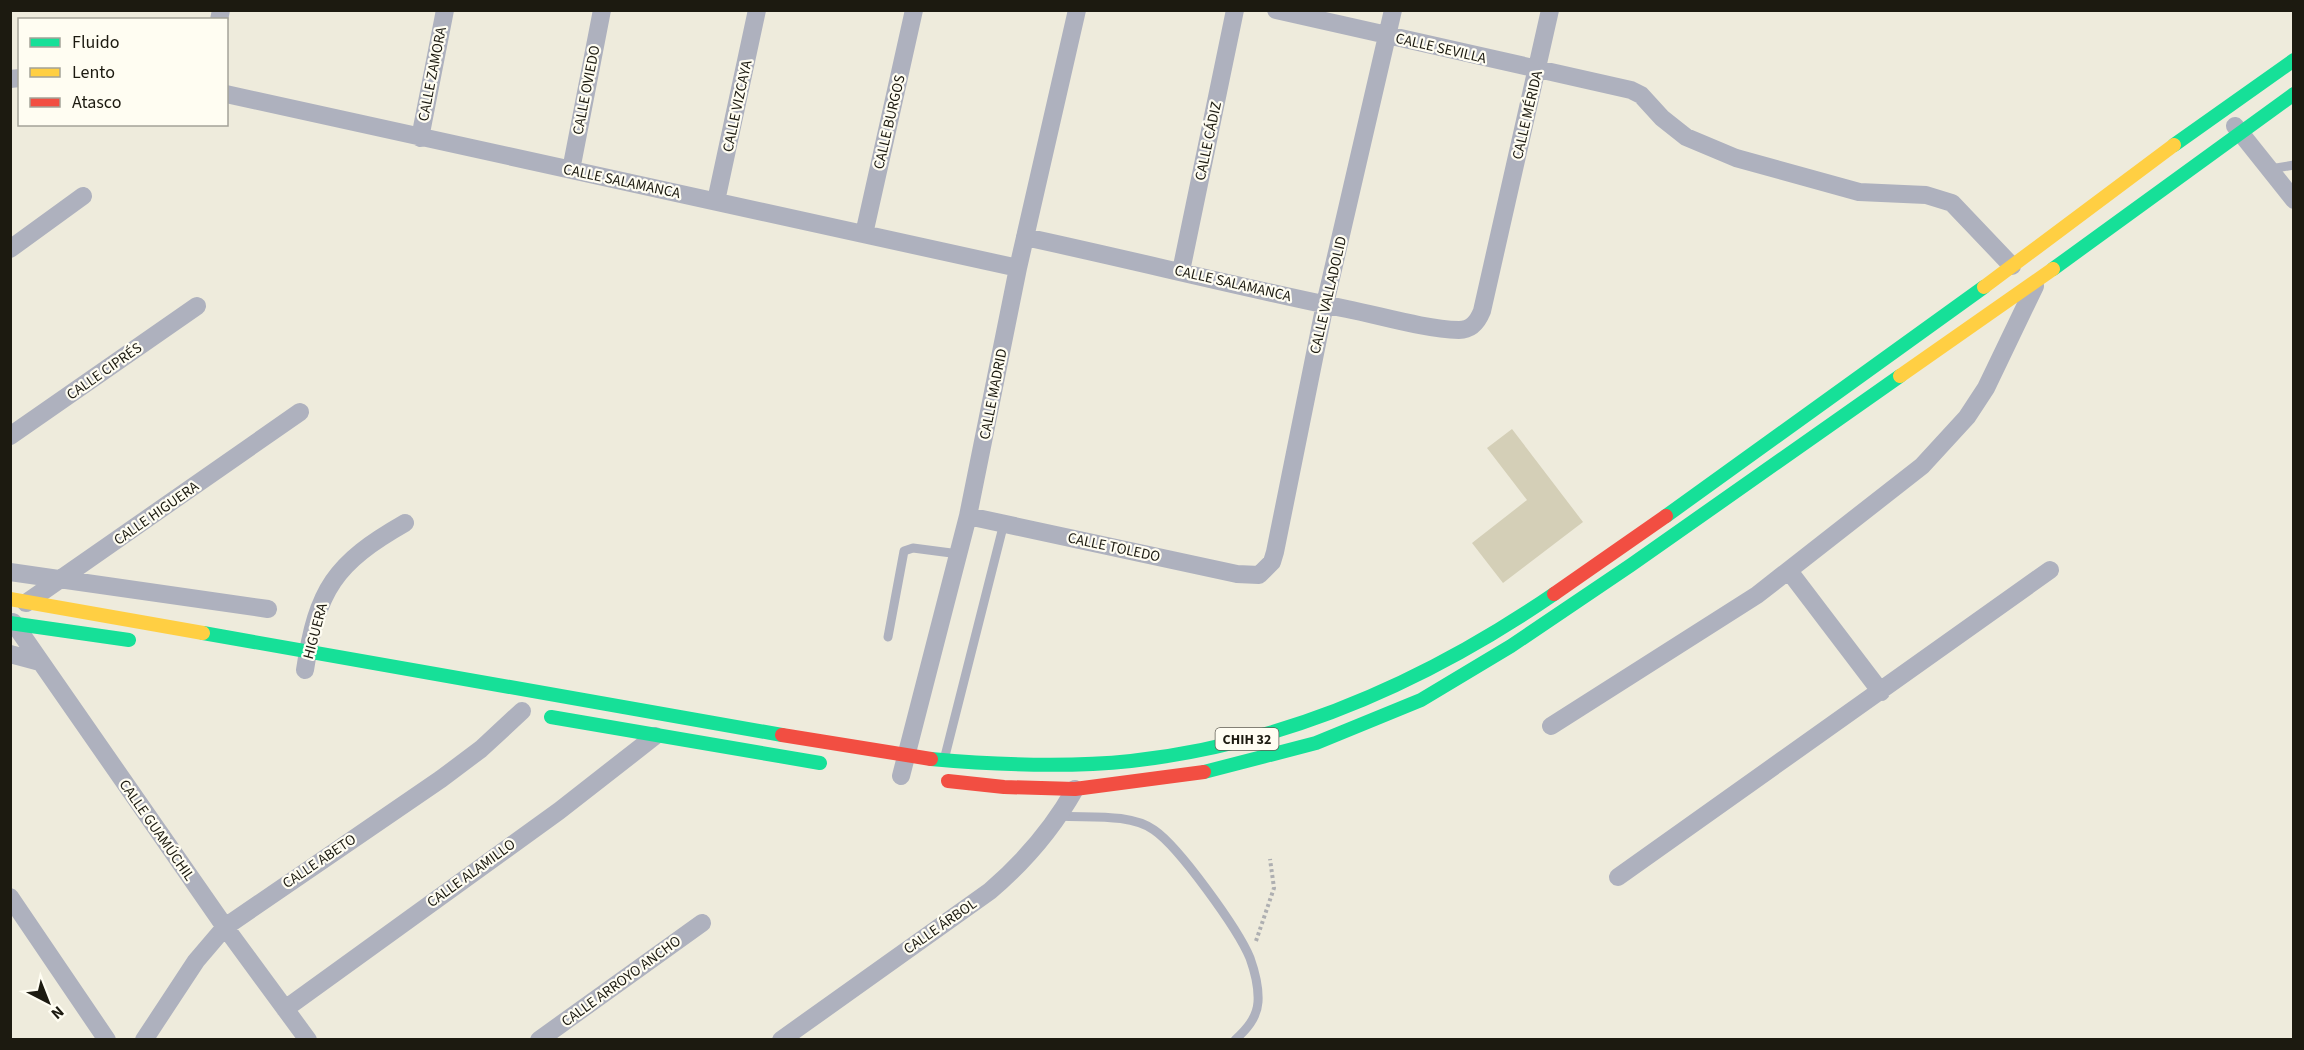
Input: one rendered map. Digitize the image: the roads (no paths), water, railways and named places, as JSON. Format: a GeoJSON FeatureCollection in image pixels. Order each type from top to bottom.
{"type":"FeatureCollection","features":[{"type":"Feature","properties":{"kind":"main road","name":"CHIH 32"},"geometry":{"type":"LineString","coordinates":[[19,601],[907,757],[995,765],[1059,766],[1144,760],[1260,736],[1377,694],[1462,652],[1535,605],[1726,472],[2013,266],[2222,109],[2294,60]]}},
{"type":"Feature","properties":{"kind":"main road","name":"CHIH 32"},"geometry":{"type":"LineString","coordinates":[[935,780],[1004,787],[1075,789],[1192,775],[1258,760],[1316,743],[1421,700],[1511,646],[1631,565],[2038,279],[2239,131],[2294,94]]}},
{"type":"Feature","properties":{"kind":"main road"},"geometry":{"type":"LineString","coordinates":[[12,619],[141,642]]}},
{"type":"Feature","properties":{"kind":"main road"},"geometry":{"type":"LineString","coordinates":[[499,707],[655,736],[831,764]]}},
{"type":"Feature","properties":{"kind":"street","name":"CALLE ZAMORA"},"geometry":{"type":"LineString","coordinates":[[420,138],[445,10]]}},
{"type":"Feature","properties":{"kind":"street","name":"CALLE OVIEDO"},"geometry":{"type":"LineString","coordinates":[[571,170],[602,10]]}},
{"type":"Feature","properties":{"kind":"street","name":"CALLE VIZCAYA"},"geometry":{"type":"LineString","coordinates":[[717,201],[757,10]]}},
{"type":"Feature","properties":{"kind":"street","name":"CALLE BURGOS"},"geometry":{"type":"LineString","coordinates":[[864,234],[914,10]]}},
{"type":"Feature","properties":{"kind":"street","name":"CALLE MADRID"},"geometry":{"type":"LineString","coordinates":[[901,776],[968,516],[1018,268],[1077,10]]}},
{"type":"Feature","properties":{"kind":"street","name":"CALLE CÁDIZ"},"geometry":{"type":"LineString","coordinates":[[1181,271],[1235,10]]}},
{"type":"Feature","properties":{"kind":"street","name":"CALLE SEVILLA"},"geometry":{"type":"LineString","coordinates":[[1276,10],[1606,85],[1641,95],[1686,137],[1736,158],[1859,192],[1926,195],[1952,202],[2013,266]]}},
{"type":"Feature","properties":{"kind":"street","name":"CALLE VALLADOLID"},"geometry":{"type":"LineString","coordinates":[[1259,575],[1272,562],[1275,552],[1325,304],[1393,10]]}},
{"type":"Feature","properties":{"kind":"street","name":"CALLE MÉRIDA"},"geometry":{"type":"LineString","coordinates":[[1440,327],[1461,330],[1478,321],[1504,219],[1550,10]]}},
{"type":"Feature","properties":{"kind":"street","name":"CALLE SALAMANCA"},"geometry":{"type":"LineString","coordinates":[[228,94],[1018,268]]}},
{"type":"Feature","properties":{"kind":"street"},"geometry":{"type":"LineString","coordinates":[[2222,109],[2294,200]]}},
{"type":"Feature","properties":{"kind":"street"},"geometry":{"type":"LineString","coordinates":[[10,249],[83,196]]}},
{"type":"Feature","properties":{"kind":"street","name":"CALLE SALAMANCA"},"geometry":{"type":"LineString","coordinates":[[1025,237],[1325,304],[1440,327]]}},
{"type":"Feature","properties":{"kind":"street"},"geometry":{"type":"LineString","coordinates":[[1551,726],[1722,618],[1789,571],[1922,466],[1946,442],[1986,388],[2038,279]]}},
{"type":"Feature","properties":{"kind":"street","name":"CALLE CIPRÉS"},"geometry":{"type":"LineString","coordinates":[[10,436],[197,306]]}},
{"type":"Feature","properties":{"kind":"street","name":"CALLE HIGUERA"},"geometry":{"type":"LineString","coordinates":[[12,619],[19,601],[60,580],[300,412]]}},
{"type":"Feature","properties":{"kind":"street","name":"CALLE TOLEDO"},"geometry":{"type":"LineString","coordinates":[[968,516],[1237,574],[1259,575]]}},
{"type":"Feature","properties":{"kind":"street","name":"HIGUERA"},"geometry":{"type":"LineString","coordinates":[[305,670],[319,606],[328,586],[341,569],[369,544],[405,523]]}},
{"type":"Feature","properties":{"kind":"street"},"geometry":{"type":"LineString","coordinates":[[1618,877],[2050,570]]}},
{"type":"Feature","properties":{"kind":"street"},"geometry":{"type":"LineString","coordinates":[[1789,571],[1881,692]]}},
{"type":"Feature","properties":{"kind":"street"},"geometry":{"type":"LineString","coordinates":[[10,572],[268,609]]}},
{"type":"Feature","properties":{"kind":"street","name":"CALLE GUAMÚCHIL"},"geometry":{"type":"LineString","coordinates":[[12,619],[225,927],[308,1040]]}},
{"type":"Feature","properties":{"kind":"street"},"geometry":{"type":"LineString","coordinates":[[10,654],[40,662]]}},
{"type":"Feature","properties":{"kind":"street","name":"CALLE ABETO"},"geometry":{"type":"LineString","coordinates":[[144,1040],[196,961],[225,927],[441,779],[480,749],[522,711]]}},
{"type":"Feature","properties":{"kind":"street","name":"CALLE ALAMILLO"},"geometry":{"type":"LineString","coordinates":[[285,1009],[559,811],[655,736]]}},
{"type":"Feature","properties":{"kind":"street","name":"CALLE ÁRBOL"},"geometry":{"type":"LineString","coordinates":[[781,1040],[990,891],[1021,864],[1060,816],[1075,789]]}},
{"type":"Feature","properties":{"kind":"street"},"geometry":{"type":"LineString","coordinates":[[10,897],[107,1040]]}},
{"type":"Feature","properties":{"kind":"street","name":"CALLE ARROYO ANCHO"},"geometry":{"type":"LineString","coordinates":[[539,1040],[702,923]]}},
{"type":"Feature","properties":{"kind":"lane"},"geometry":{"type":"LineString","coordinates":[[2270,169],[2294,165]]}},
{"type":"Feature","properties":{"kind":"lane"},"geometry":{"type":"LineString","coordinates":[[944,760],[1004,523]]}},
{"type":"Feature","properties":{"kind":"lane"},"geometry":{"type":"LineString","coordinates":[[888,637],[904,551],[913,548],[959,554]]}},
{"type":"Feature","properties":{"kind":"lane"},"geometry":{"type":"LineString","coordinates":[[1060,816],[1130,821],[1154,830],[1171,845],[1191,870],[1249,956],[1258,981],[1258,1005],[1249,1028],[1235,1040]]}}]}
